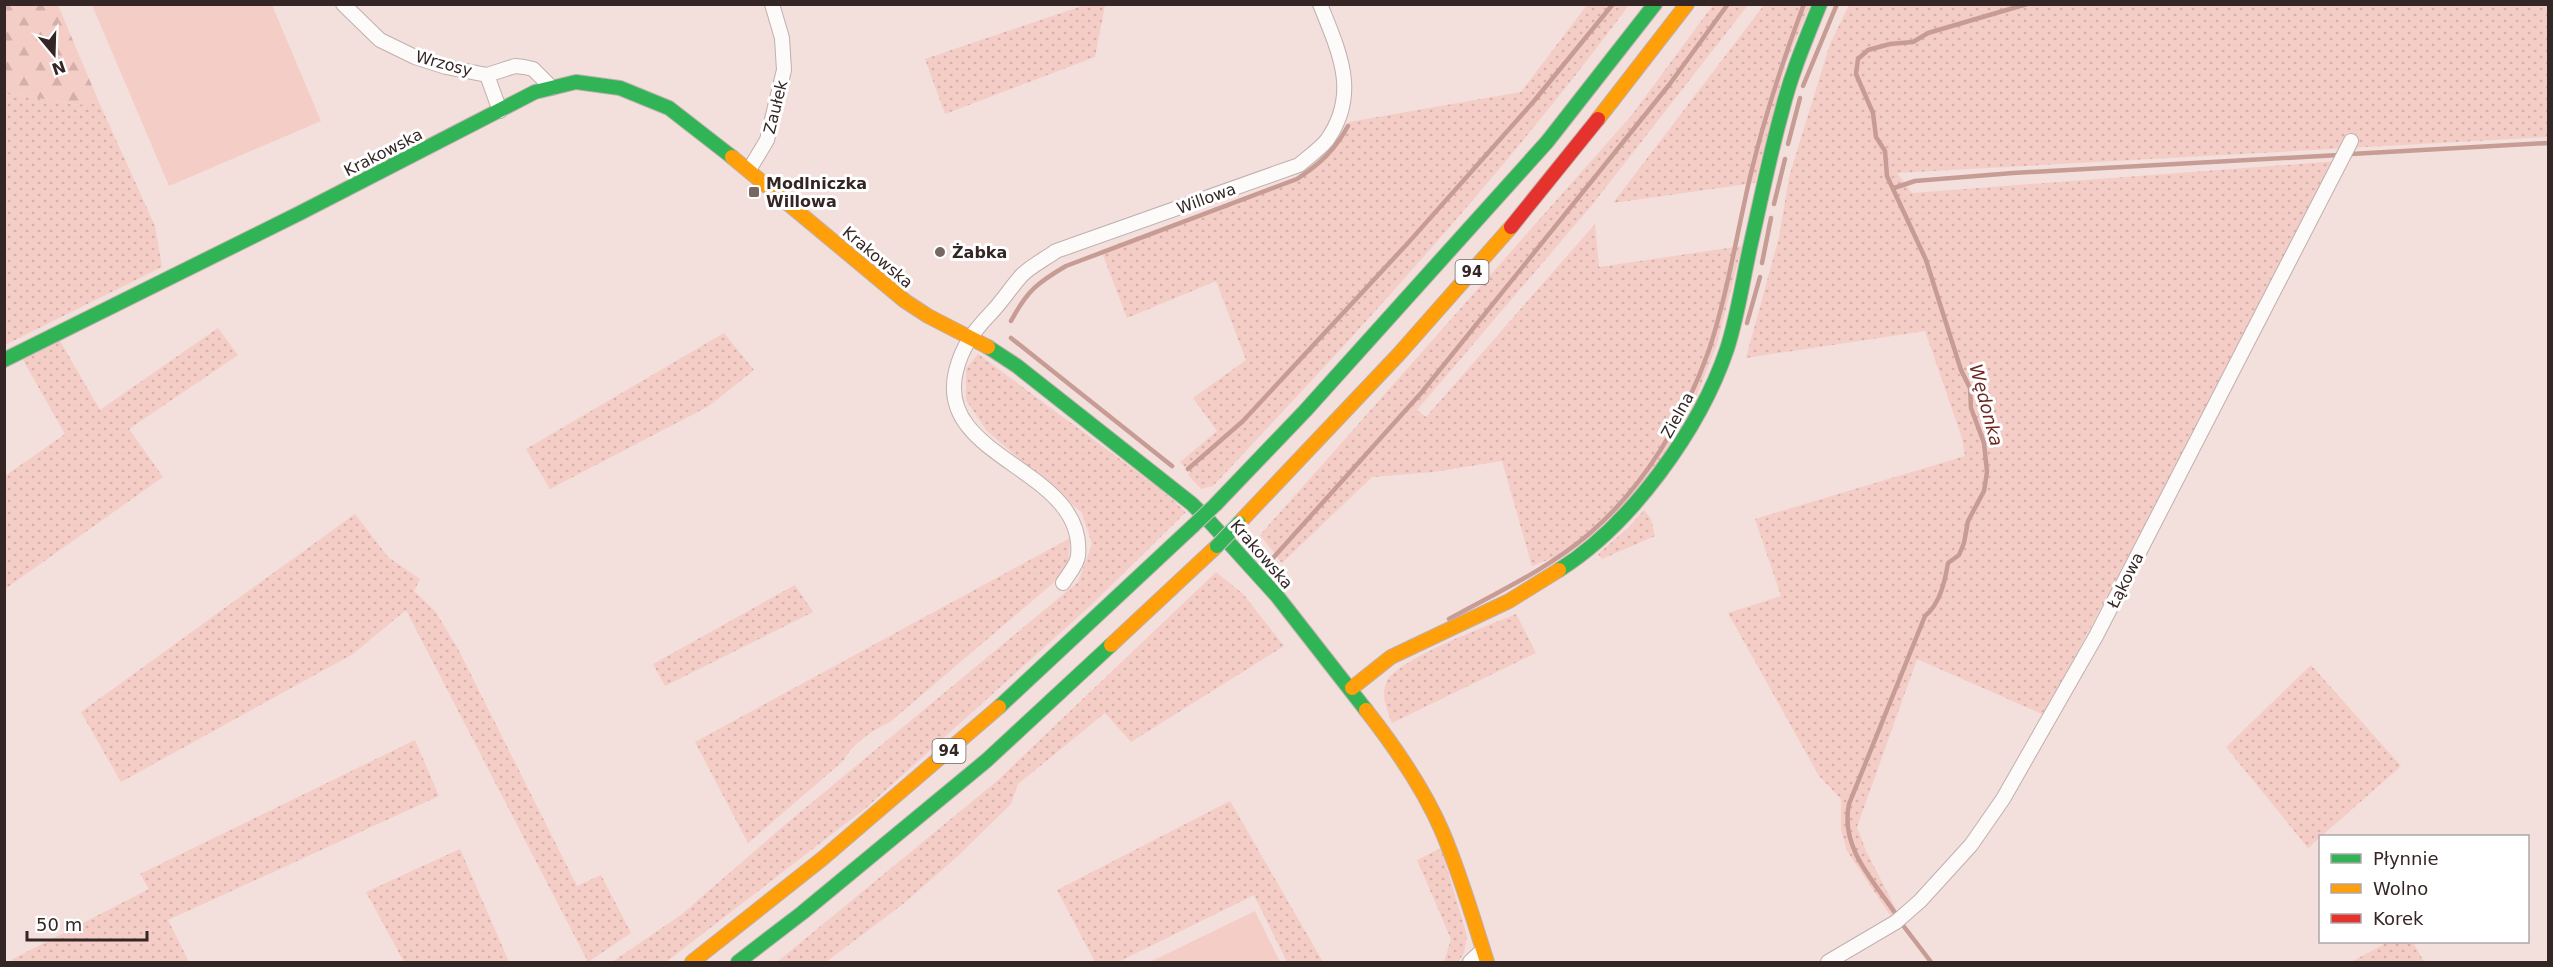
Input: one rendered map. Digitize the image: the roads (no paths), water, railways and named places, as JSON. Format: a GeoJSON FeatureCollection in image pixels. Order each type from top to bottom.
{"type":"FeatureCollection","features":[{"type":"Feature","properties":{"kind":"main road","name":"94"},"geometry":{"type":"LineString","coordinates":[[692,963],[788,889],[901,794],[1093,624],[1215,505],[1305,411],[1546,142],[1655,4]]}},
{"type":"Feature","properties":{"kind":"main road","name":"94"},"geometry":{"type":"LineString","coordinates":[[738,963],[987,760],[1217,546],[1349,408],[1491,250],[1608,108],[1687,4]]}},
{"type":"Feature","properties":{"kind":"main road","name":"Zielna"},"geometry":{"type":"LineString","coordinates":[[1352,688],[1391,657],[1509,601],[1565,566],[1609,529],[1647,488],[1679,446],[1703,405],[1727,349],[1782,110],[1796,64],[1820,4]]}},
{"type":"Feature","properties":{"kind":"main road","name":"Krakowska"},"geometry":{"type":"LineString","coordinates":[[4,360],[535,92],[576,82],[594,83],[644,96],[669,108],[748,170],[905,301],[928,316],[970,336],[1017,366],[1192,504],[1239,551],[1352,688],[1400,756],[1440,827],[1457,867],[1485,956]]}},
{"type":"Feature","properties":{"kind":"street","name":"Wrzosy"},"geometry":{"type":"LineString","coordinates":[[344,4],[380,40],[398,48],[446,67],[487,75],[515,66],[533,69],[552,88]]}},
{"type":"Feature","properties":{"kind":"street","name":"Zaułek"},"geometry":{"type":"LineString","coordinates":[[748,170],[767,140],[784,70],[782,38],[772,4]]}},
{"type":"Feature","properties":{"kind":"street","name":"Willowa"},"geometry":{"type":"LineString","coordinates":[[1063,584],[1078,558],[1077,535],[1070,514],[1056,496],[984,443],[968,427],[953,399],[952,386],[960,357],[970,336],[1023,274],[1056,251],[1299,165],[1326,141],[1342,113],[1346,89],[1339,52],[1320,4]]}},
{"type":"Feature","properties":{"kind":"street"},"geometry":{"type":"LineString","coordinates":[[487,75],[500,111]]}},
{"type":"Feature","properties":{"kind":"street","name":"Łąkowa"},"geometry":{"type":"LineString","coordinates":[[1828,963],[1896,922],[1920,901],[1971,845],[2002,799],[2096,636],[2352,141]]}},
{"type":"Feature","properties":{"kind":"street"},"geometry":{"type":"LineString","coordinates":[[1470,963],[1485,956]]}},
{"type":"Feature","properties":{"kind":"waterway"},"geometry":{"type":"LineString","coordinates":[[1188,469],[1243,421],[1408,243],[1534,101],[1613,4]]}},
{"type":"Feature","properties":{"kind":"waterway"},"geometry":{"type":"LineString","coordinates":[[1273,558],[1422,392],[1669,85],[1728,4]]}},
{"type":"Feature","properties":{"kind":"waterway"},"geometry":{"type":"LineString","coordinates":[[1449,619],[1539,569],[1589,534],[1628,495],[1661,450],[1675,426],[1699,376],[1716,328],[1762,130],[1804,4]]}},
{"type":"Feature","properties":{"kind":"waterway"},"geometry":{"type":"LineString","coordinates":[[1803,86],[1837,4]]}},
{"type":"Feature","properties":{"kind":"waterway","name":"Wędonka"},"geometry":{"type":"LineString","coordinates":[[1895,913],[1868,875],[1854,848],[1847,820],[1849,804],[1925,616],[1941,592],[1948,563],[1959,555],[1964,543],[1968,521],[1984,491],[1987,472],[1984,443],[1971,408],[1970,388],[1961,370],[1926,260],[1887,176],[1885,151],[1876,137],[1873,113],[1856,74],[1858,59],[1868,50],[1890,44],[1913,42],[1928,33],[2027,4]]}},
{"type":"Feature","properties":{"kind":"waterway"},"geometry":{"type":"LineString","coordinates":[[1788,144],[1800,98]]}},
{"type":"Feature","properties":{"kind":"waterway"},"geometry":{"type":"LineString","coordinates":[[1011,321],[1022,302],[1034,289],[1066,266],[1297,179],[1326,156],[1338,143],[1348,126]]}},
{"type":"Feature","properties":{"kind":"waterway"},"geometry":{"type":"LineString","coordinates":[[2351,154],[2548,143]]}},
{"type":"Feature","properties":{"kind":"waterway"},"geometry":{"type":"LineString","coordinates":[[1894,188],[1915,181],[2013,173],[2339,155]]}},
{"type":"Feature","properties":{"kind":"waterway"},"geometry":{"type":"LineString","coordinates":[[1774,204],[1785,159]]}},
{"type":"Feature","properties":{"kind":"waterway"},"geometry":{"type":"LineString","coordinates":[[1762,263],[1771,218]]}},
{"type":"Feature","properties":{"kind":"waterway"},"geometry":{"type":"LineString","coordinates":[[1747,323],[1760,277]]}},
{"type":"Feature","properties":{"kind":"waterway"},"geometry":{"type":"LineString","coordinates":[[1011,338],[1172,466]]}},
{"type":"Feature","properties":{"kind":"waterway","name":"Wędonka"},"geometry":{"type":"LineString","coordinates":[[1902,924],[1931,962]]}},
{"type":"Feature","properties":{"kind":"place","name":"Modlniczka Willowa"},"geometry":{"type":"Point","coordinates":[754,192]}},
{"type":"Feature","properties":{"kind":"place","name":"Żabka"},"geometry":{"type":"Point","coordinates":[940,252]}}]}
